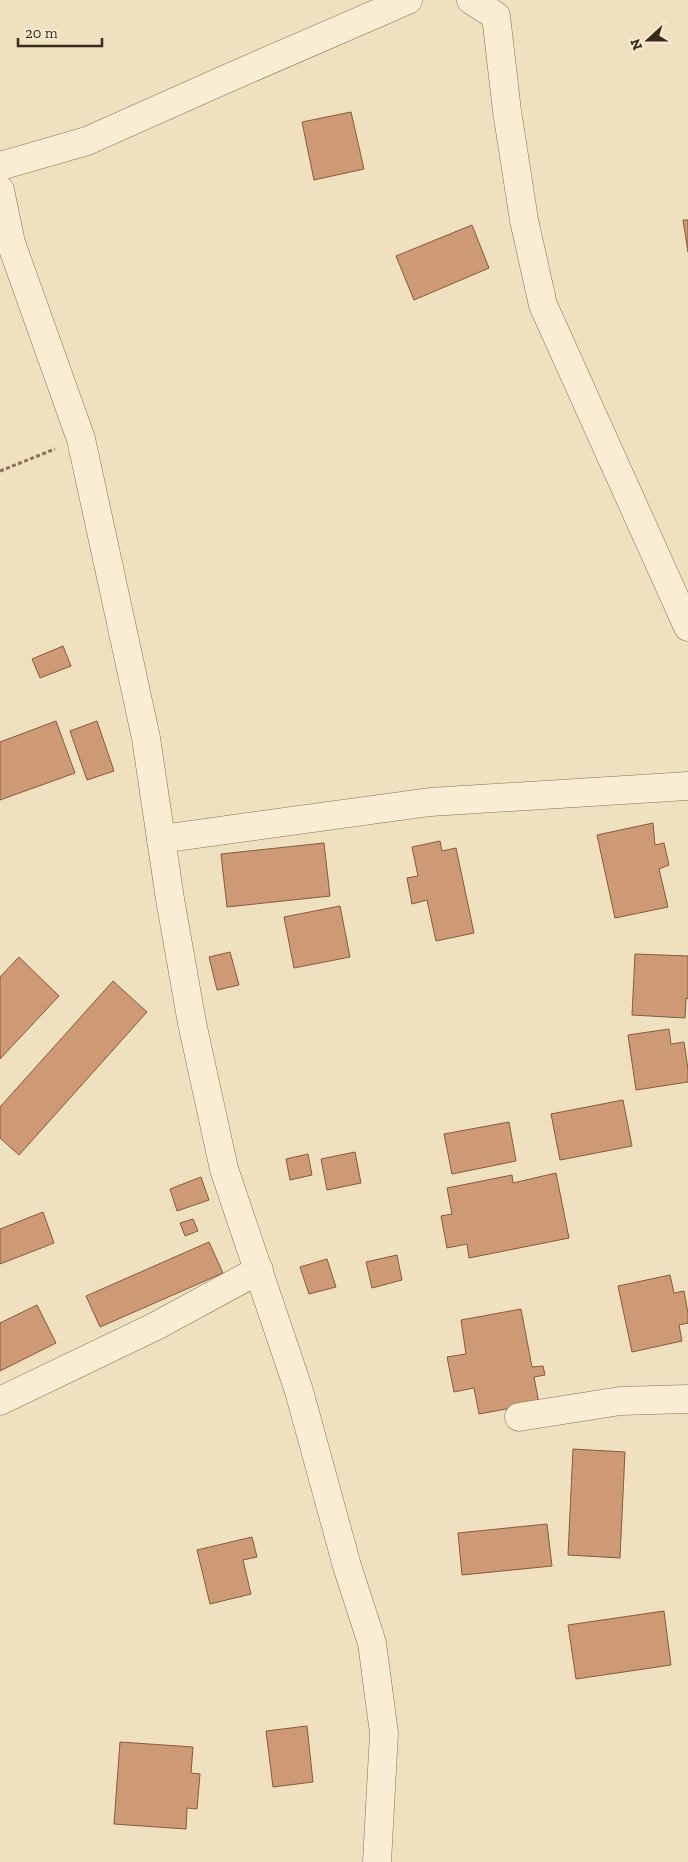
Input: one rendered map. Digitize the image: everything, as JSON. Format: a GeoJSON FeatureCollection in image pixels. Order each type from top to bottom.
{"type":"FeatureCollection","features":[{"type":"Feature","properties":{"kind":"street"},"geometry":{"type":"LineString","coordinates":[[0,166],[87,141],[226,78],[408,0]]}},
{"type":"Feature","properties":{"kind":"street"},"geometry":{"type":"LineString","coordinates":[[471,0],[496,16],[507,111],[524,220],[543,305],[688,627]]}},
{"type":"Feature","properties":{"kind":"street"},"geometry":{"type":"LineString","coordinates":[[0,190],[11,243],[81,439],[146,738],[192,1023],[224,1169],[299,1391],[347,1566],[372,1643],[384,1733],[377,1862]]}},
{"type":"Feature","properties":{"kind":"street"},"geometry":{"type":"LineString","coordinates":[[161,840],[430,802],[688,786]]}},
{"type":"Feature","properties":{"kind":"street"},"geometry":{"type":"LineString","coordinates":[[0,1402],[156,1326],[259,1270]]}},
{"type":"Feature","properties":{"kind":"street"},"geometry":{"type":"LineString","coordinates":[[519,1418],[620,1401],[688,1399]]}},
{"type":"Feature","properties":{"kind":"path"},"geometry":{"type":"LineString","coordinates":[[0,471],[81,439]]}},
{"type":"Feature","properties":{"kind":"building"},"geometry":{"type":"Polygon","coordinates":[[[351,112],[364,169],[314,180],[302,122],[351,112]]]}},
{"type":"Feature","properties":{"kind":"building"},"geometry":{"type":"Polygon","coordinates":[[[683,220],[688,220],[688,252],[683,220]]]}},
{"type":"Feature","properties":{"kind":"building"},"geometry":{"type":"Polygon","coordinates":[[[472,225],[489,268],[414,300],[396,256],[472,225]]]}},
{"type":"Feature","properties":{"kind":"building"},"geometry":{"type":"Polygon","coordinates":[[[63,646],[71,666],[40,678],[32,659],[63,646]]]}},
{"type":"Feature","properties":{"kind":"building"},"geometry":{"type":"Polygon","coordinates":[[[56,721],[75,773],[0,800],[0,742],[56,721]]]}},
{"type":"Feature","properties":{"kind":"building"},"geometry":{"type":"Polygon","coordinates":[[[97,721],[114,771],[87,780],[70,731],[97,721]]]}},
{"type":"Feature","properties":{"kind":"building"},"geometry":{"type":"Polygon","coordinates":[[[653,823],[655,845],[664,843],[669,865],[659,869],[668,907],[615,918],[597,835],[653,823]]]}},
{"type":"Feature","properties":{"kind":"building"},"geometry":{"type":"Polygon","coordinates":[[[440,841],[442,851],[456,848],[474,933],[436,941],[427,900],[412,904],[407,878],[418,876],[412,847],[440,841]]]}},
{"type":"Feature","properties":{"kind":"building"},"geometry":{"type":"Polygon","coordinates":[[[324,843],[330,896],[227,907],[221,854],[324,843]]]}},
{"type":"Feature","properties":{"kind":"building"},"geometry":{"type":"Polygon","coordinates":[[[340,906],[350,957],[294,968],[284,917],[340,906]]]}},
{"type":"Feature","properties":{"kind":"building"},"geometry":{"type":"Polygon","coordinates":[[[230,952],[239,985],[217,990],[209,957],[230,952]]]}},
{"type":"Feature","properties":{"kind":"building"},"geometry":{"type":"Polygon","coordinates":[[[635,954],[688,956],[688,999],[686,998],[685,1018],[632,1015],[635,954]]]}},
{"type":"Feature","properties":{"kind":"building"},"geometry":{"type":"Polygon","coordinates":[[[19,957],[59,996],[0,1059],[0,977],[19,957]]]}},
{"type":"Feature","properties":{"kind":"building"},"geometry":{"type":"Polygon","coordinates":[[[113,981],[147,1012],[19,1155],[0,1138],[0,1107],[113,981]]]}},
{"type":"Feature","properties":{"kind":"building"},"geometry":{"type":"Polygon","coordinates":[[[669,1029],[671,1044],[684,1042],[688,1082],[636,1090],[628,1035],[669,1029]]]}},
{"type":"Feature","properties":{"kind":"building"},"geometry":{"type":"Polygon","coordinates":[[[623,1100],[632,1146],[560,1160],[551,1114],[623,1100]]]}},
{"type":"Feature","properties":{"kind":"building"},"geometry":{"type":"Polygon","coordinates":[[[509,1122],[516,1161],[452,1174],[444,1134],[509,1122]]]}},
{"type":"Feature","properties":{"kind":"building"},"geometry":{"type":"Polygon","coordinates":[[[355,1152],[361,1183],[327,1190],[321,1159],[355,1152]]]}},
{"type":"Feature","properties":{"kind":"building"},"geometry":{"type":"Polygon","coordinates":[[[308,1154],[312,1175],[290,1180],[286,1159],[308,1154]]]}},
{"type":"Feature","properties":{"kind":"building"},"geometry":{"type":"Polygon","coordinates":[[[556,1173],[569,1238],[469,1258],[467,1244],[447,1248],[441,1216],[452,1214],[447,1188],[512,1175],[513,1183],[556,1173]]]}},
{"type":"Feature","properties":{"kind":"building"},"geometry":{"type":"Polygon","coordinates":[[[201,1177],[209,1200],[177,1211],[170,1189],[201,1177]]]}},
{"type":"Feature","properties":{"kind":"building"},"geometry":{"type":"Polygon","coordinates":[[[43,1212],[54,1243],[0,1264],[0,1229],[43,1212]]]}},
{"type":"Feature","properties":{"kind":"building"},"geometry":{"type":"Polygon","coordinates":[[[193,1219],[198,1231],[185,1236],[180,1223],[193,1219]]]}},
{"type":"Feature","properties":{"kind":"building"},"geometry":{"type":"Polygon","coordinates":[[[209,1242],[223,1273],[100,1327],[86,1296],[209,1242]]]}},
{"type":"Feature","properties":{"kind":"building"},"geometry":{"type":"Polygon","coordinates":[[[397,1255],[402,1280],[372,1288],[366,1262],[397,1255]]]}},
{"type":"Feature","properties":{"kind":"building"},"geometry":{"type":"Polygon","coordinates":[[[327,1259],[336,1287],[309,1294],[300,1267],[327,1259]]]}},
{"type":"Feature","properties":{"kind":"building"},"geometry":{"type":"Polygon","coordinates":[[[670,1275],[674,1293],[684,1291],[688,1313],[688,1323],[679,1325],[682,1341],[632,1352],[618,1286],[670,1275]]]}},
{"type":"Feature","properties":{"kind":"building"},"geometry":{"type":"Polygon","coordinates":[[[37,1305],[56,1343],[0,1371],[0,1323],[37,1305]]]}},
{"type":"Feature","properties":{"kind":"building"},"geometry":{"type":"Polygon","coordinates":[[[521,1309],[532,1367],[543,1366],[545,1375],[534,1377],[539,1403],[479,1414],[474,1388],[454,1392],[447,1357],[466,1354],[461,1320],[521,1309]]]}},
{"type":"Feature","properties":{"kind":"building"},"geometry":{"type":"Polygon","coordinates":[[[573,1449],[625,1452],[620,1558],[568,1555],[573,1449]]]}},
{"type":"Feature","properties":{"kind":"building"},"geometry":{"type":"Polygon","coordinates":[[[547,1524],[552,1566],[462,1575],[458,1533],[547,1524]]]}},
{"type":"Feature","properties":{"kind":"building"},"geometry":{"type":"Polygon","coordinates":[[[252,1537],[257,1557],[243,1560],[251,1594],[210,1604],[197,1550],[252,1537]]]}},
{"type":"Feature","properties":{"kind":"building"},"geometry":{"type":"Polygon","coordinates":[[[664,1611],[671,1665],[576,1679],[568,1625],[664,1611]]]}},
{"type":"Feature","properties":{"kind":"building"},"geometry":{"type":"Polygon","coordinates":[[[307,1726],[313,1782],[273,1787],[266,1731],[307,1726]]]}},
{"type":"Feature","properties":{"kind":"building"},"geometry":{"type":"Polygon","coordinates":[[[120,1742],[193,1747],[191,1773],[200,1774],[197,1809],[187,1808],[186,1829],[114,1824],[120,1742]]]}}]}
